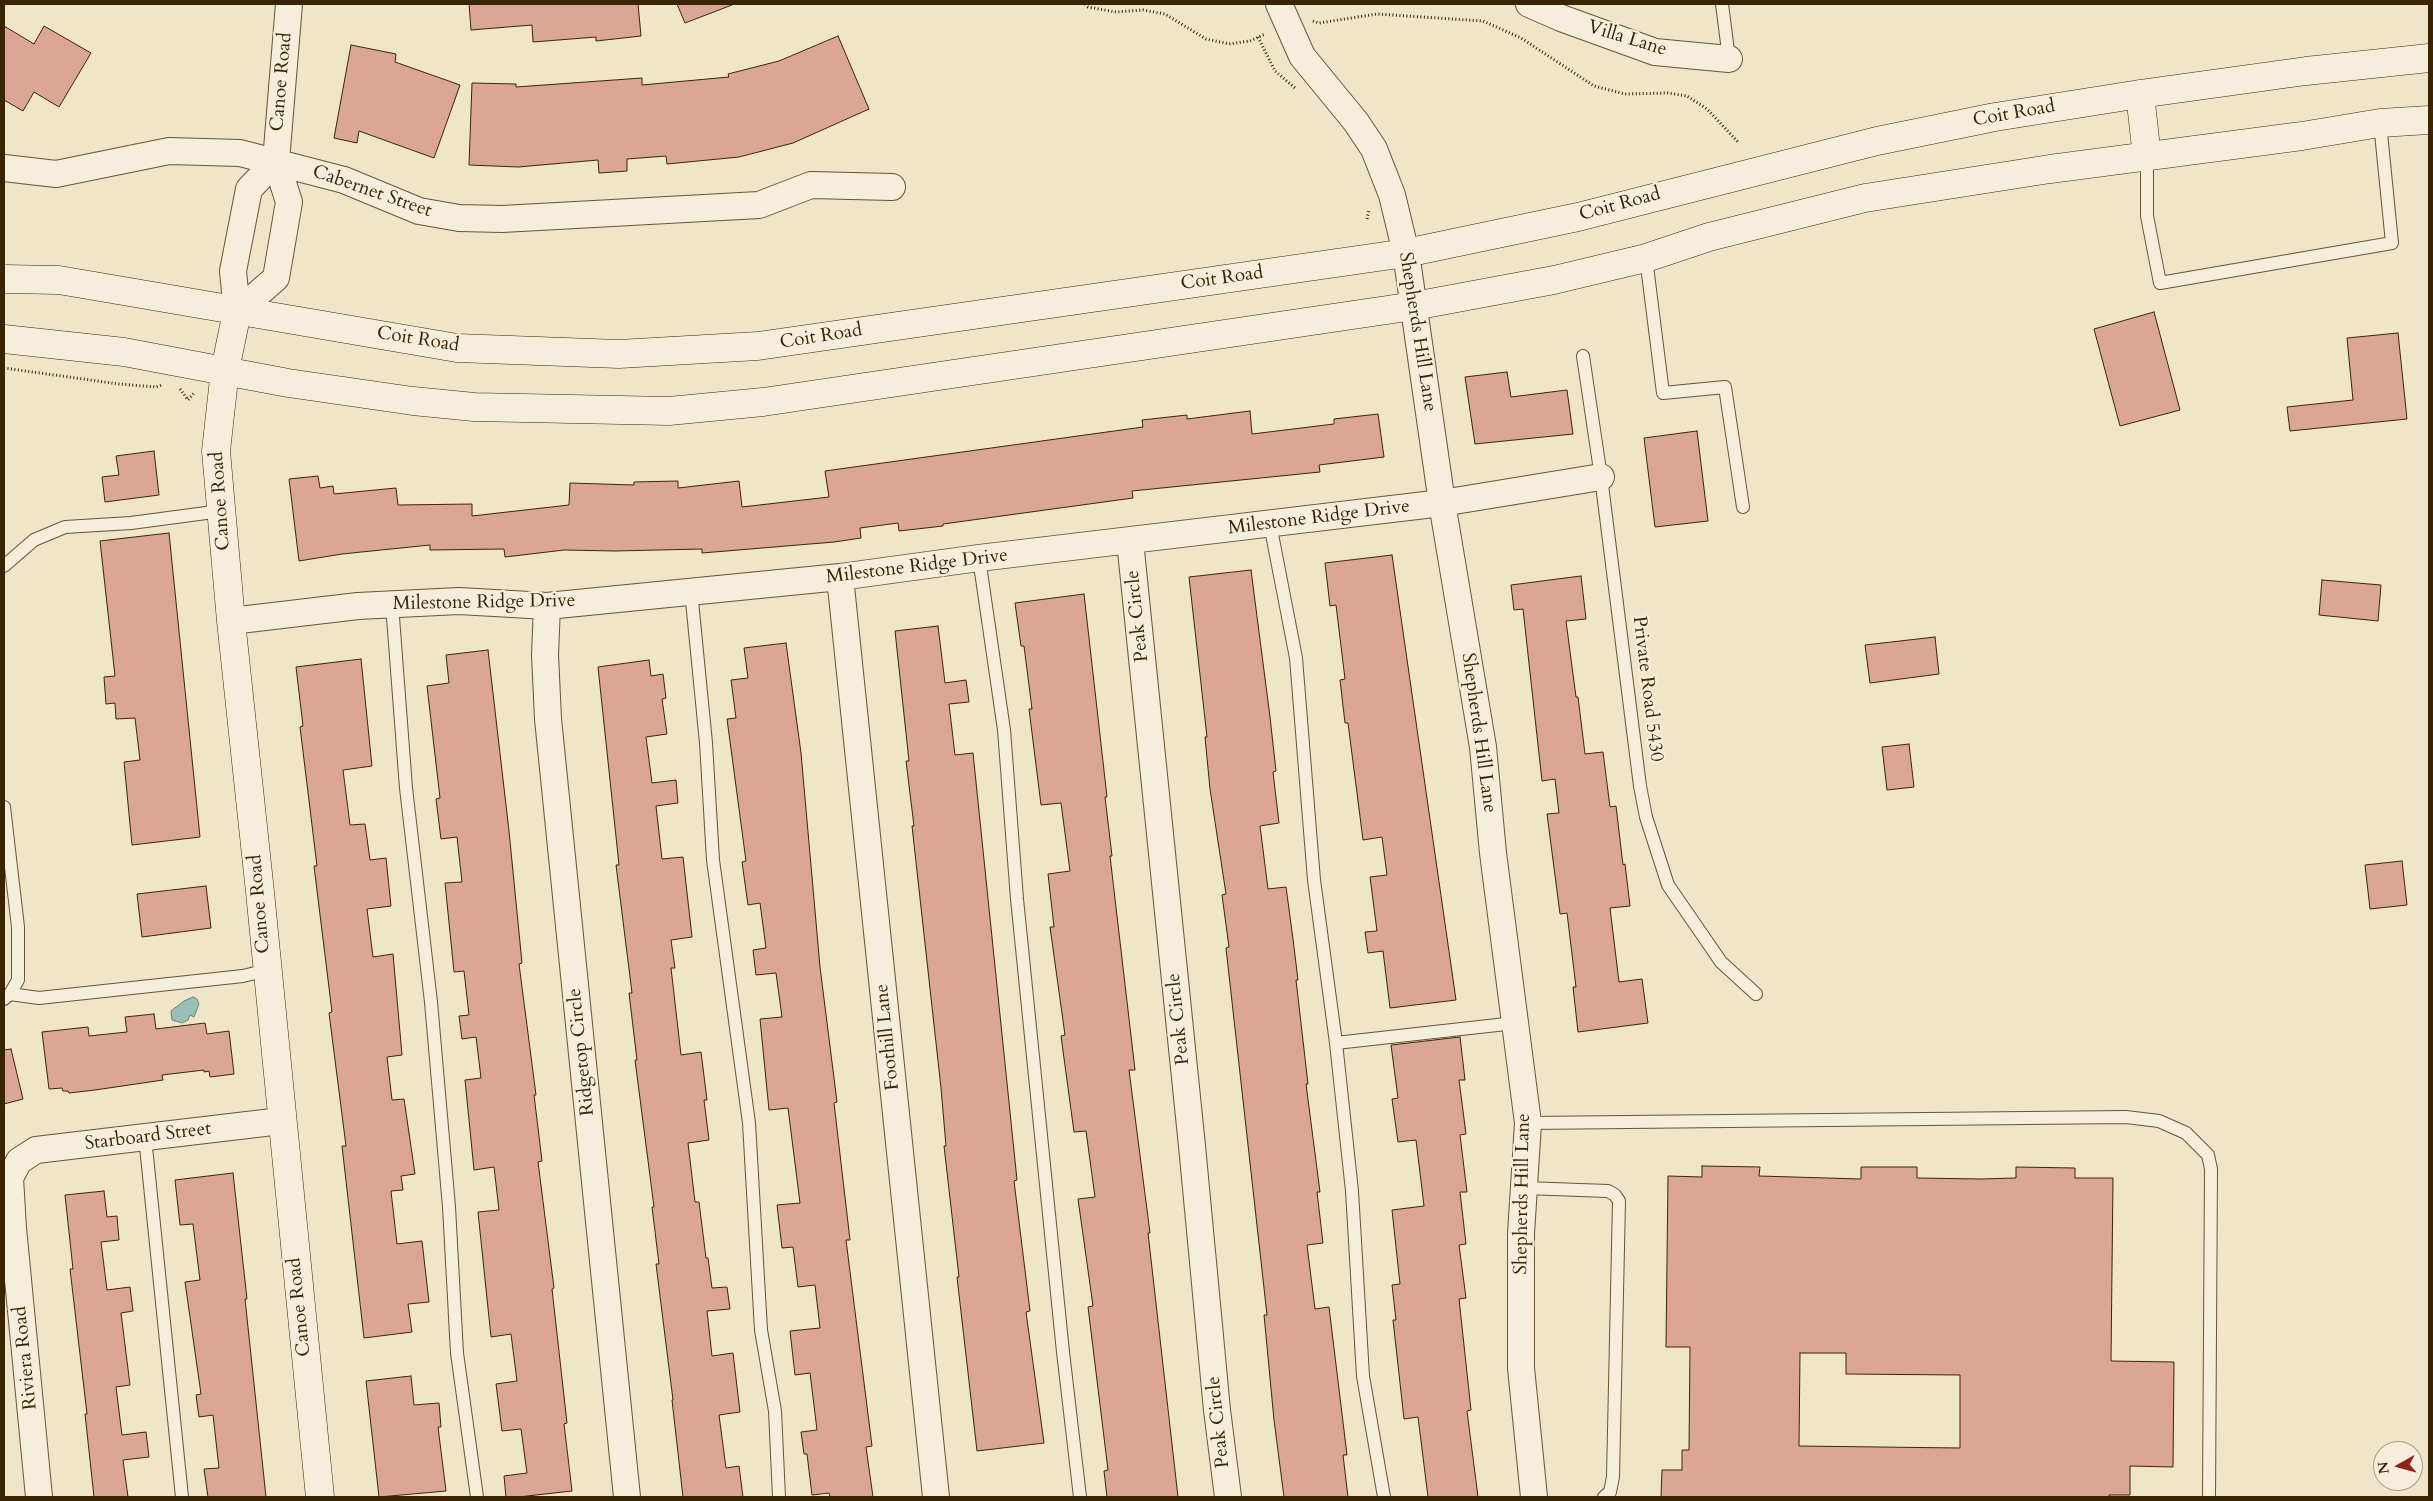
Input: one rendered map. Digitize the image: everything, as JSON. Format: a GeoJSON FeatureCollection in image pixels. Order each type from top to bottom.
{"type":"FeatureCollection","features":[{"type":"Feature","properties":{"kind":"main road","name":"Coit Road"},"geometry":{"type":"LineString","coordinates":[[4,279],[59,280],[237,312],[457,348],[629,353],[758,346],[1406,253],[1578,217],[1878,141],[1995,117],[2140,94],[2306,71],[2429,58]]}},
{"type":"Feature","properties":{"kind":"main road"},"geometry":{"type":"LineString","coordinates":[[2140,94],[2147,156]]}},
{"type":"Feature","properties":{"kind":"main road"},"geometry":{"type":"LineString","coordinates":[[4,339],[124,352],[288,383],[474,408],[669,411],[773,401],[1414,306],[1554,280],[1646,258],[1709,237],[1865,198],[2050,169],[2302,136],[2380,122],[2429,120]]}},
{"type":"Feature","properties":{"kind":"main road","name":"Canoe Road"},"geometry":{"type":"LineString","coordinates":[[237,312],[225,370],[216,451],[230,621],[320,1497]]}},
{"type":"Feature","properties":{"kind":"street","name":"Canoe Road"},"geometry":{"type":"LineString","coordinates":[[237,312],[276,278],[289,202],[276,161],[289,4]]}},
{"type":"Feature","properties":{"kind":"street","name":"Villa Lane"},"geometry":{"type":"LineString","coordinates":[[1529,4],[1562,11],[1655,52],[1729,59]]}},
{"type":"Feature","properties":{"kind":"street","name":"Shepherds Hill Lane"},"geometry":{"type":"LineString","coordinates":[[1283,14],[1302,56],[1356,122],[1374,149],[1392,195],[1406,253],[1442,504],[1483,747],[1493,853],[1528,1123],[1521,1234],[1521,1368],[1534,1497]]}},
{"type":"Feature","properties":{"kind":"street","name":"Cabernet Street"},"geometry":{"type":"LineString","coordinates":[[4,168],[56,174],[169,151],[240,153],[344,180],[419,211],[459,218],[502,219],[759,205],[811,185],[892,187]]}},
{"type":"Feature","properties":{"kind":"street","name":"Canoe Road"},"geometry":{"type":"LineString","coordinates":[[237,312],[232,271],[249,190],[276,161]]}},
{"type":"Feature","properties":{"kind":"street","name":"Milestone Ridge Drive"},"geometry":{"type":"LineString","coordinates":[[230,621],[358,606],[392,604],[459,601],[547,606],[840,578],[979,558],[1442,504],[1601,477]]}},
{"type":"Feature","properties":{"kind":"street","name":"Peak Circle"},"geometry":{"type":"LineString","coordinates":[[1130,541],[1217,1410],[1228,1497]]}},
{"type":"Feature","properties":{"kind":"street","name":"Foothill Lane"},"geometry":{"type":"LineString","coordinates":[[840,578],[936,1497]]}},
{"type":"Feature","properties":{"kind":"street","name":"Ridgetop Circle"},"geometry":{"type":"LineString","coordinates":[[547,606],[545,655],[548,719],[627,1497]]}},
{"type":"Feature","properties":{"kind":"street","name":"Starboard Street"},"geometry":{"type":"LineString","coordinates":[[18,1161],[36,1150],[281,1121]]}},
{"type":"Feature","properties":{"kind":"street","name":"Riviera Road"},"geometry":{"type":"LineString","coordinates":[[18,1161],[10,1178],[39,1497]]}},
{"type":"Feature","properties":{"kind":"lane"},"geometry":{"type":"LineString","coordinates":[[1722,4],[1729,59]]}},
{"type":"Feature","properties":{"kind":"lane"},"geometry":{"type":"LineString","coordinates":[[2147,156],[2147,216],[2160,282],[2392,243],[2380,122]]}},
{"type":"Feature","properties":{"kind":"lane"},"geometry":{"type":"LineString","coordinates":[[1646,258],[1663,393],[1725,387],[1743,507]]}},
{"type":"Feature","properties":{"kind":"lane","name":"Private Road 5430"},"geometry":{"type":"LineString","coordinates":[[1583,356],[1601,477],[1640,786],[1655,848],[1668,885],[1690,919],[1721,962],[1756,994]]}},
{"type":"Feature","properties":{"kind":"lane"},"geometry":{"type":"LineString","coordinates":[[4,566],[34,540],[65,527],[131,523],[221,511]]}},
{"type":"Feature","properties":{"kind":"lane"},"geometry":{"type":"LineString","coordinates":[[1270,524],[1296,658],[1314,880],[1336,1043],[1352,1191],[1363,1376],[1384,1497]]}},
{"type":"Feature","properties":{"kind":"lane"},"geometry":{"type":"LineString","coordinates":[[979,558],[1004,730],[1017,900],[1063,1352],[1080,1497]]}},
{"type":"Feature","properties":{"kind":"lane"},"geometry":{"type":"LineString","coordinates":[[691,591],[706,743],[713,860],[749,1122],[761,1330],[775,1411],[779,1497]]}},
{"type":"Feature","properties":{"kind":"lane"},"geometry":{"type":"LineString","coordinates":[[392,604],[406,788],[430,1002],[446,1178],[457,1353],[477,1497]]}},
{"type":"Feature","properties":{"kind":"lane"},"geometry":{"type":"LineString","coordinates":[[4,808],[18,927],[18,980],[7,996]]}},
{"type":"Feature","properties":{"kind":"lane"},"geometry":{"type":"LineString","coordinates":[[7,996],[39,998],[243,976],[266,970]]}},
{"type":"Feature","properties":{"kind":"lane"},"geometry":{"type":"LineString","coordinates":[[1336,1043],[1515,1023]]}},
{"type":"Feature","properties":{"kind":"lane"},"geometry":{"type":"LineString","coordinates":[[1528,1123],[2126,1117],[2159,1121],[2186,1133],[2208,1155],[2211,1169],[2209,1497]]}},
{"type":"Feature","properties":{"kind":"lane"},"geometry":{"type":"LineString","coordinates":[[144,1137],[182,1497]]}},
{"type":"Feature","properties":{"kind":"lane"},"geometry":{"type":"LineString","coordinates":[[1524,1188],[1608,1191],[1615,1194],[1619,1201],[1613,1477],[1610,1492],[1604,1497]]}},
{"type":"Feature","properties":{"kind":"path"},"geometry":{"type":"LineString","coordinates":[[1085,4],[1088,7],[1116,12],[1143,10],[1165,14],[1206,39],[1228,44],[1250,41],[1283,14],[1318,22],[1377,14],[1483,21],[1521,38],[1594,86],[1625,94],[1668,93],[1687,96],[1706,109],[1739,143]]}},
{"type":"Feature","properties":{"kind":"path"},"geometry":{"type":"LineString","coordinates":[[4,368],[119,384],[169,387]]}},
{"type":"Feature","properties":{"kind":"path"},"geometry":{"type":"LineString","coordinates":[[176,388],[182,390],[188,400],[194,393]]}},
{"type":"Feature","properties":{"kind":"water"},"geometry":{"type":"Polygon","coordinates":[[[193,997],[197,999],[199,1004],[194,1017],[190,1015],[188,1020],[182,1023],[172,1020],[171,1011],[193,997]]]}},
{"type":"Feature","properties":{"kind":"building"},"geometry":{"type":"Polygon","coordinates":[[[469,4],[638,4],[641,36],[596,41],[596,37],[533,42],[532,25],[471,30],[469,4]]]}},
{"type":"Feature","properties":{"kind":"building"},"geometry":{"type":"Polygon","coordinates":[[[677,4],[732,4],[732,5],[685,23],[677,4]]]}},
{"type":"Feature","properties":{"kind":"building"},"geometry":{"type":"Polygon","coordinates":[[[4,26],[34,44],[44,26],[91,53],[59,107],[34,92],[23,111],[4,100],[4,26]]]}},
{"type":"Feature","properties":{"kind":"building"},"geometry":{"type":"Polygon","coordinates":[[[838,36],[869,109],[793,143],[739,157],[667,164],[666,156],[627,159],[627,171],[599,173],[598,160],[518,167],[469,165],[472,83],[516,84],[516,87],[642,78],[642,85],[729,77],[728,74],[779,61],[838,36]]]}},
{"type":"Feature","properties":{"kind":"building"},"geometry":{"type":"Polygon","coordinates":[[[351,45],[396,54],[395,62],[460,85],[434,158],[359,131],[357,143],[334,138],[351,45]]]}},
{"type":"Feature","properties":{"kind":"building"},"geometry":{"type":"Polygon","coordinates":[[[2154,312],[2180,410],[2120,426],[2094,329],[2154,312]]]}},
{"type":"Feature","properties":{"kind":"building"},"geometry":{"type":"Polygon","coordinates":[[[2398,333],[2407,419],[2290,431],[2287,407],[2353,400],[2347,338],[2398,333]]]}},
{"type":"Feature","properties":{"kind":"building"},"geometry":{"type":"Polygon","coordinates":[[[1507,372],[1511,397],[1567,390],[1573,434],[1475,444],[1465,377],[1507,372]]]}},
{"type":"Feature","properties":{"kind":"building"},"geometry":{"type":"Polygon","coordinates":[[[1250,411],[1252,434],[1334,424],[1334,419],[1378,414],[1384,457],[1319,465],[1320,472],[1132,491],[1133,498],[943,524],[943,526],[899,531],[898,523],[860,528],[861,538],[834,542],[702,553],[702,549],[564,550],[505,557],[504,549],[430,550],[430,545],[342,554],[299,561],[289,479],[318,476],[320,488],[333,486],[334,494],[396,488],[398,505],[472,504],[472,516],[569,505],[570,483],[634,485],[634,482],[678,481],[678,488],[739,481],[742,507],[829,497],[825,471],[1143,427],[1142,420],[1187,415],[1187,419],[1250,411]]]}},
{"type":"Feature","properties":{"kind":"building"},"geometry":{"type":"Polygon","coordinates":[[[1697,431],[1708,521],[1655,527],[1644,438],[1697,431]]]}},
{"type":"Feature","properties":{"kind":"building"},"geometry":{"type":"Polygon","coordinates":[[[154,451],[159,495],[105,502],[102,477],[119,475],[116,456],[154,451]]]}},
{"type":"Feature","properties":{"kind":"building"},"geometry":{"type":"Polygon","coordinates":[[[169,533],[200,837],[132,845],[124,762],[140,760],[135,718],[116,719],[115,703],[106,704],[104,677],[115,676],[100,541],[169,533]]]}},
{"type":"Feature","properties":{"kind":"building"},"geometry":{"type":"Polygon","coordinates":[[[1392,555],[1456,1000],[1390,1008],[1383,951],[1368,953],[1365,932],[1377,931],[1370,877],[1387,875],[1382,837],[1363,840],[1348,723],[1345,723],[1340,680],[1345,679],[1336,605],[1330,606],[1325,563],[1392,555]]]}},
{"type":"Feature","properties":{"kind":"building"},"geometry":{"type":"Polygon","coordinates":[[[1251,570],[1276,771],[1273,772],[1279,823],[1260,826],[1268,889],[1286,887],[1293,939],[1308,1084],[1306,1084],[1320,1192],[1317,1192],[1323,1243],[1307,1245],[1315,1309],[1329,1307],[1347,1455],[1343,1455],[1348,1497],[1284,1497],[1274,1420],[1264,1315],[1267,1315],[1226,948],[1229,947],[1222,895],[1226,894],[1210,789],[1205,737],[1207,737],[1189,577],[1251,570]]]}},
{"type":"Feature","properties":{"kind":"building"},"geometry":{"type":"Polygon","coordinates":[[[1581,576],[1586,619],[1566,621],[1576,697],[1578,697],[1585,754],[1603,752],[1610,807],[1616,806],[1623,865],[1625,864],[1630,906],[1610,908],[1619,982],[1642,979],[1648,1023],[1578,1032],[1573,987],[1576,987],[1567,913],[1560,914],[1547,814],[1559,813],[1555,779],[1542,781],[1523,609],[1514,610],[1511,585],[1581,576]]]}},
{"type":"Feature","properties":{"kind":"building"},"geometry":{"type":"Polygon","coordinates":[[[2322,580],[2381,585],[2378,621],[2319,615],[2322,580]]]}},
{"type":"Feature","properties":{"kind":"building"},"geometry":{"type":"Polygon","coordinates":[[[1084,594],[1107,797],[1105,797],[1112,856],[1110,856],[1135,1070],[1129,1070],[1150,1233],[1148,1233],[1178,1497],[1107,1497],[1104,1471],[1108,1470],[1088,1307],[1093,1306],[1078,1199],[1095,1197],[1086,1131],[1074,1132],[1061,1036],[1065,1035],[1050,927],[1054,927],[1048,874],[1070,871],[1061,803],[1041,805],[1029,709],[1032,709],[1024,646],[1021,646],[1015,603],[1084,594]]]}},
{"type":"Feature","properties":{"kind":"building"},"geometry":{"type":"Polygon","coordinates":[[[938,626],[945,683],[966,680],[969,702],[949,704],[955,755],[973,753],[1017,1180],[1014,1181],[1030,1311],[1026,1312],[1044,1443],[977,1451],[957,1277],[959,1277],[944,1146],[946,1146],[941,1088],[912,826],[914,826],[906,761],[909,761],[895,631],[938,626]]]}},
{"type":"Feature","properties":{"kind":"building"},"geometry":{"type":"Polygon","coordinates":[[[1935,637],[1939,674],[1870,683],[1865,645],[1935,637]]]}},
{"type":"Feature","properties":{"kind":"building"},"geometry":{"type":"Polygon","coordinates":[[[786,643],[801,753],[820,967],[837,1102],[834,1103],[850,1240],[846,1240],[872,1446],[866,1447],[873,1497],[830,1497],[829,1493],[812,1495],[807,1454],[804,1454],[801,1432],[817,1430],[810,1373],[795,1375],[790,1331],[820,1328],[815,1285],[798,1287],[793,1247],[782,1248],[777,1205],[800,1203],[788,1108],[769,1110],[760,1019],[782,1017],[776,973],[756,975],[753,950],[766,948],[760,903],[748,905],[742,862],[746,861],[727,719],[736,718],[731,680],[748,678],[744,648],[786,643]]]}},
{"type":"Feature","properties":{"kind":"building"},"geometry":{"type":"Polygon","coordinates":[[[488,650],[509,831],[522,963],[519,964],[536,1095],[534,1095],[542,1161],[538,1162],[554,1288],[552,1289],[567,1423],[564,1424],[572,1491],[518,1497],[506,1497],[504,1476],[527,1473],[521,1429],[502,1431],[496,1384],[517,1381],[511,1334],[491,1337],[478,1212],[499,1210],[494,1167],[474,1170],[465,1080],[481,1078],[476,1037],[462,1039],[459,1016],[469,1015],[464,971],[454,972],[445,883],[462,882],[457,837],[441,839],[436,799],[440,798],[427,686],[449,683],[446,655],[488,650]]]}},
{"type":"Feature","properties":{"kind":"building"},"geometry":{"type":"Polygon","coordinates":[[[361,659],[372,766],[343,770],[350,825],[365,824],[370,860],[386,858],[391,906],[367,909],[373,957],[393,954],[402,1055],[387,1057],[392,1100],[404,1099],[415,1174],[401,1176],[403,1190],[391,1191],[397,1244],[422,1241],[429,1302],[408,1304],[412,1332],[364,1338],[342,1146],[346,1146],[329,1013],[332,1012],[314,866],[317,866],[300,727],[303,726],[296,667],[361,659]]]}},
{"type":"Feature","properties":{"kind":"building"},"geometry":{"type":"Polygon","coordinates":[[[649,660],[651,676],[663,674],[666,698],[662,699],[667,734],[646,737],[652,783],[676,780],[678,803],[656,806],[662,859],[683,857],[692,937],[671,940],[675,968],[671,968],[681,1055],[701,1052],[707,1100],[704,1100],[709,1140],[688,1143],[695,1202],[699,1202],[712,1288],[727,1287],[730,1309],[707,1311],[712,1356],[733,1353],[740,1412],[719,1415],[726,1468],[739,1466],[743,1497],[683,1497],[656,1264],[659,1264],[652,1207],[654,1207],[635,1060],[637,1060],[629,993],[632,993],[616,865],[619,865],[598,667],[649,660]]]}},
{"type":"Feature","properties":{"kind":"building"},"geometry":{"type":"Polygon","coordinates":[[[1909,744],[1914,787],[1887,790],[1882,747],[1909,744]]]}},
{"type":"Feature","properties":{"kind":"building"},"geometry":{"type":"Polygon","coordinates":[[[2402,861],[2407,905],[2370,909],[2365,865],[2402,861]]]}},
{"type":"Feature","properties":{"kind":"building"},"geometry":{"type":"Polygon","coordinates":[[[206,886],[211,928],[142,937],[137,894],[206,886]]]}},
{"type":"Feature","properties":{"kind":"building"},"geometry":{"type":"Polygon","coordinates":[[[154,1014],[156,1029],[205,1023],[207,1034],[229,1031],[234,1074],[210,1077],[209,1071],[204,1072],[204,1070],[162,1075],[163,1080],[95,1090],[69,1093],[68,1091],[63,1091],[62,1088],[49,1089],[42,1032],[88,1027],[89,1036],[127,1032],[125,1017],[154,1014]]]}},
{"type":"Feature","properties":{"kind":"building"},"geometry":{"type":"Polygon","coordinates":[[[1460,1037],[1465,1080],[1459,1080],[1466,1134],[1460,1135],[1467,1192],[1460,1192],[1466,1244],[1459,1245],[1466,1298],[1459,1299],[1471,1410],[1467,1411],[1478,1497],[1428,1497],[1418,1417],[1404,1419],[1393,1320],[1396,1320],[1392,1285],[1400,1284],[1392,1210],[1424,1206],[1416,1140],[1398,1142],[1392,1099],[1398,1098],[1391,1045],[1460,1037]]]}},
{"type":"Feature","properties":{"kind":"building"},"geometry":{"type":"Polygon","coordinates":[[[11,1049],[23,1099],[4,1104],[4,1050],[11,1049]]]}},
{"type":"Feature","properties":{"kind":"building"},"geometry":{"type":"Polygon","coordinates":[[[1702,1166],[1760,1167],[1759,1176],[1861,1179],[1861,1167],[1917,1167],[1917,1178],[1981,1179],[2016,1178],[2016,1167],[2075,1168],[2075,1178],[2113,1178],[2111,1361],[2174,1362],[2173,1467],[2130,1466],[2130,1495],[2109,1495],[2109,1497],[1661,1497],[1662,1470],[1682,1470],[1682,1450],[1689,1450],[1690,1347],[1666,1347],[1668,1176],[1702,1177],[1702,1166]],[[1800,1353],[1799,1446],[1960,1448],[1960,1375],[1846,1374],[1846,1353],[1800,1353]]]}},
{"type":"Feature","properties":{"kind":"building"},"geometry":{"type":"Polygon","coordinates":[[[233,1173],[266,1497],[208,1497],[204,1469],[219,1468],[213,1415],[199,1417],[196,1395],[201,1394],[185,1282],[200,1280],[193,1224],[180,1225],[175,1180],[233,1173]]]}},
{"type":"Feature","properties":{"kind":"building"},"geometry":{"type":"Polygon","coordinates":[[[104,1191],[107,1217],[117,1216],[119,1240],[101,1242],[107,1290],[130,1287],[133,1311],[121,1313],[130,1385],[116,1387],[122,1435],[146,1432],[149,1457],[123,1460],[128,1497],[94,1497],[85,1414],[87,1414],[70,1269],[73,1269],[65,1195],[104,1191]]]}},
{"type":"Feature","properties":{"kind":"building"},"geometry":{"type":"Polygon","coordinates":[[[411,1376],[414,1405],[439,1403],[441,1427],[438,1427],[446,1491],[379,1497],[366,1381],[411,1376]]]}}]}
